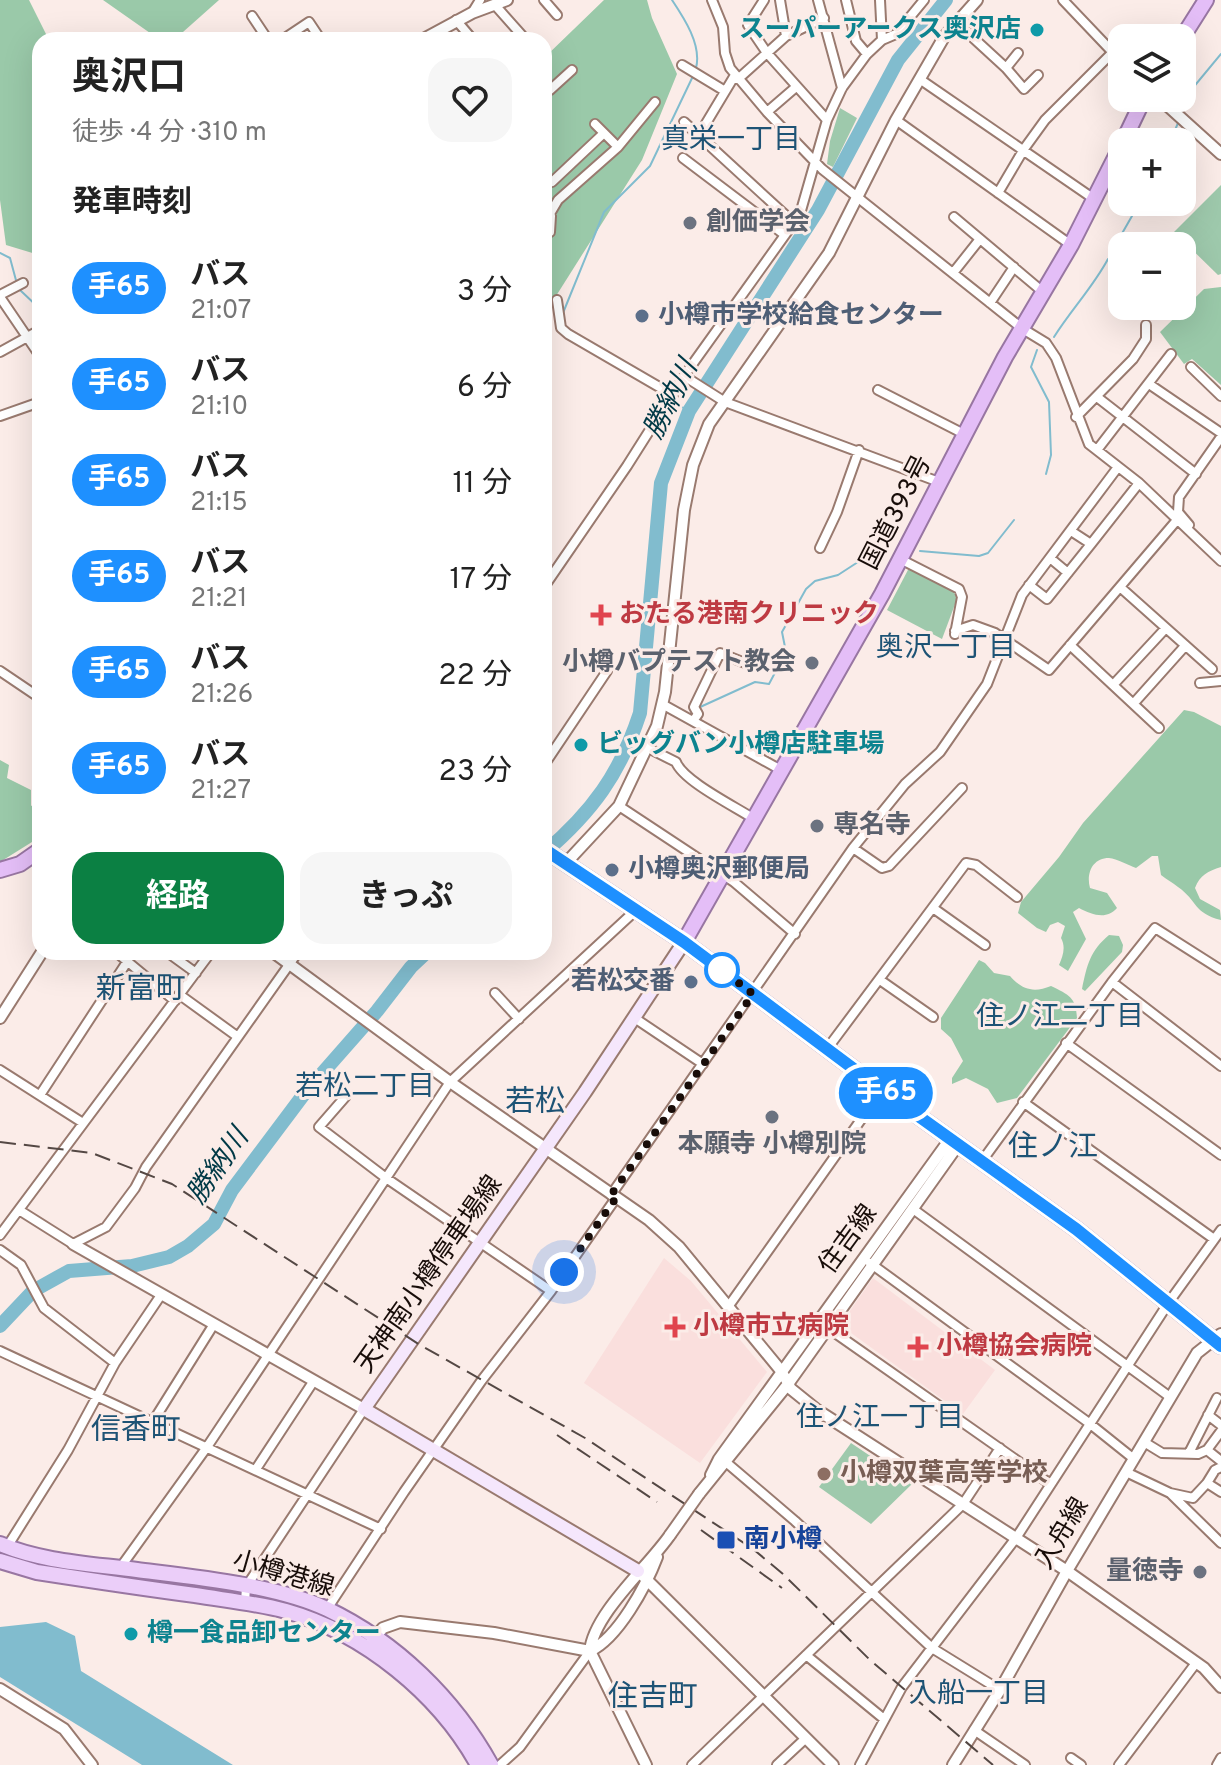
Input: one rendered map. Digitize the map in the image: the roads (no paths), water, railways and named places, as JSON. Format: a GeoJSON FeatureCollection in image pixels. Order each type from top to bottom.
{"type":"FeatureCollection","features":[{"type":"Feature","properties":{"kind":"highway"},"geometry":{"type":"LineString","coordinates":[[1191,24],[1206,0]]}},
{"type":"Feature","properties":{"kind":"highway","name":"国道393号"},"geometry":{"type":"LineString","coordinates":[[684,942],[812,720],[964,434],[1071,245],[1108,171]]}},
{"type":"Feature","properties":{"kind":"highway"},"geometry":{"type":"LineString","coordinates":[[552,854],[684,942],[882,1090],[1076,1229],[1219,1340]]}},
{"type":"Feature","properties":{"kind":"highway"},"geometry":{"type":"LineString","coordinates":[[0,870],[20,864],[32,856]]}},
{"type":"Feature","properties":{"kind":"main road","name":"天神南小樽停車場線"},"geometry":{"type":"LineString","coordinates":[[643,1575],[364,1409],[684,942]]}},
{"type":"Feature","properties":{"kind":"main road","name":"小樽港線"},"geometry":{"type":"LineString","coordinates":[[2,1551],[246,1587],[327,1609],[371,1643],[432,1703],[461,1738],[478,1765]]}},
{"type":"Feature","properties":{"kind":"main road","name":"小樽港線"},"geometry":{"type":"LineString","coordinates":[[2,1551],[37,1572],[287,1611],[343,1635],[397,1653],[451,1705],[479,1742],[491,1765]]}},
{"type":"Feature","properties":{"kind":"street"},"geometry":{"type":"LineString","coordinates":[[472,13],[480,0]]}},
{"type":"Feature","properties":{"kind":"street"},"geometry":{"type":"LineString","coordinates":[[436,32],[456,20],[507,0]]}},
{"type":"Feature","properties":{"kind":"street"},"geometry":{"type":"LineString","coordinates":[[544,0],[557,15]]}},
{"type":"Feature","properties":{"kind":"street"},"geometry":{"type":"LineString","coordinates":[[712,0],[723,27],[725,53],[736,77],[767,112],[819,166],[1023,329],[1046,343],[1056,358],[1076,417],[1089,444],[1139,483],[1221,561]]}},
{"type":"Feature","properties":{"kind":"street"},"geometry":{"type":"LineString","coordinates":[[764,0],[748,25],[767,53],[827,120]]}},
{"type":"Feature","properties":{"kind":"street"},"geometry":{"type":"LineString","coordinates":[[780,0],[786,36]]}},
{"type":"Feature","properties":{"kind":"street"},"geometry":{"type":"LineString","coordinates":[[818,0],[842,88]]}},
{"type":"Feature","properties":{"kind":"street"},"geometry":{"type":"LineString","coordinates":[[846,0],[856,41],[867,54]]}},
{"type":"Feature","properties":{"kind":"street"},"geometry":{"type":"LineString","coordinates":[[880,0],[882,40]]}},
{"type":"Feature","properties":{"kind":"street"},"geometry":{"type":"LineString","coordinates":[[552,575],[794,223],[819,166],[827,120],[842,88],[867,54],[882,40],[896,34],[924,0]]}},
{"type":"Feature","properties":{"kind":"street"},"geometry":{"type":"LineString","coordinates":[[566,863],[619,806],[657,726],[676,569],[693,465],[709,424],[721,400],[829,253],[851,192],[921,80],[944,37],[977,0]]}},
{"type":"Feature","properties":{"kind":"street"},"geometry":{"type":"LineString","coordinates":[[1063,0],[1108,47]]}},
{"type":"Feature","properties":{"kind":"street"},"geometry":{"type":"LineString","coordinates":[[495,5],[519,32]]}},
{"type":"Feature","properties":{"kind":"street"},"geometry":{"type":"LineString","coordinates":[[252,16],[263,32]]}},
{"type":"Feature","properties":{"kind":"street"},"geometry":{"type":"LineString","coordinates":[[699,135],[736,77],[786,36],[824,18]]}},
{"type":"Feature","properties":{"kind":"street"},"geometry":{"type":"LineString","coordinates":[[456,20],[466,32]]}},
{"type":"Feature","properties":{"kind":"street"},"geometry":{"type":"LineString","coordinates":[[294,32],[309,22],[316,32]]}},
{"type":"Feature","properties":{"kind":"street"},"geometry":{"type":"LineString","coordinates":[[957,23],[1024,89],[1038,75]]}},
{"type":"Feature","properties":{"kind":"street"},"geometry":{"type":"LineString","coordinates":[[1006,68],[1018,53]]}},
{"type":"Feature","properties":{"kind":"street"},"geometry":{"type":"LineString","coordinates":[[998,193],[1045,120],[1108,57]]}},
{"type":"Feature","properties":{"kind":"street"},"geometry":{"type":"LineString","coordinates":[[682,65],[725,91]]}},
{"type":"Feature","properties":{"kind":"street"},"geometry":{"type":"LineString","coordinates":[[552,88],[572,70]]}},
{"type":"Feature","properties":{"kind":"street"},"geometry":{"type":"LineString","coordinates":[[921,80],[1094,199]]}},
{"type":"Feature","properties":{"kind":"street"},"geometry":{"type":"LineString","coordinates":[[767,112],[796,87]]}},
{"type":"Feature","properties":{"kind":"street"},"geometry":{"type":"LineString","coordinates":[[552,211],[558,200],[618,147],[655,102]]}},
{"type":"Feature","properties":{"kind":"street"},"geometry":{"type":"LineString","coordinates":[[1174,112],[1221,154]]}},
{"type":"Feature","properties":{"kind":"street"},"geometry":{"type":"LineString","coordinates":[[896,120],[1071,245]]}},
{"type":"Feature","properties":{"kind":"street"},"geometry":{"type":"LineString","coordinates":[[684,122],[794,223]]}},
{"type":"Feature","properties":{"kind":"street"},"geometry":{"type":"LineString","coordinates":[[595,124],[618,147]]}},
{"type":"Feature","properties":{"kind":"street"},"geometry":{"type":"LineString","coordinates":[[552,182],[604,133]]}},
{"type":"Feature","properties":{"kind":"street"},"geometry":{"type":"LineString","coordinates":[[683,158],[785,235]]}},
{"type":"Feature","properties":{"kind":"street"},"geometry":{"type":"LineString","coordinates":[[954,217],[1043,292]]}},
{"type":"Feature","properties":{"kind":"street"},"geometry":{"type":"LineString","coordinates":[[953,273],[980,239]]}},
{"type":"Feature","properties":{"kind":"street"},"geometry":{"type":"LineString","coordinates":[[990,303],[1014,267]]}},
{"type":"Feature","properties":{"kind":"street"},"geometry":{"type":"LineString","coordinates":[[20,285],[0,296],[32,344]]}},
{"type":"Feature","properties":{"kind":"street"},"geometry":{"type":"LineString","coordinates":[[557,300],[561,328],[568,334],[673,395]]}},
{"type":"Feature","properties":{"kind":"street"},"geometry":{"type":"LineString","coordinates":[[1076,417],[1121,373],[1140,349],[1146,339],[1146,325]]}},
{"type":"Feature","properties":{"kind":"street"},"geometry":{"type":"LineString","coordinates":[[0,352],[32,335]]}},
{"type":"Feature","properties":{"kind":"street"},"geometry":{"type":"LineString","coordinates":[[1097,450],[1171,354]]}},
{"type":"Feature","properties":{"kind":"street"},"geometry":{"type":"LineString","coordinates":[[1191,367],[1221,396]]}},
{"type":"Feature","properties":{"kind":"street"},"geometry":{"type":"LineString","coordinates":[[687,378],[721,400],[939,482]]}},
{"type":"Feature","properties":{"kind":"street"},"geometry":{"type":"LineString","coordinates":[[1149,384],[1221,435],[1178,504],[1178,512],[1194,531],[1194,537]]}},
{"type":"Feature","properties":{"kind":"street"},"geometry":{"type":"LineString","coordinates":[[878,390],[964,434]]}},
{"type":"Feature","properties":{"kind":"street"},"geometry":{"type":"LineString","coordinates":[[1097,397],[1196,474]]}},
{"type":"Feature","properties":{"kind":"street"},"geometry":{"type":"LineString","coordinates":[[0,416],[32,405]]}},
{"type":"Feature","properties":{"kind":"street"},"geometry":{"type":"LineString","coordinates":[[820,548],[837,512],[859,450]]}},
{"type":"Feature","properties":{"kind":"street"},"geometry":{"type":"LineString","coordinates":[[327,1609],[482,1380],[551,1291],[853,848],[905,784],[940,752],[987,684],[1015,611],[1029,585],[1118,467]]}},
{"type":"Feature","properties":{"kind":"street"},"geometry":{"type":"LineString","coordinates":[[1029,585],[1047,599],[1139,483]]}},
{"type":"Feature","properties":{"kind":"street"},"geometry":{"type":"LineString","coordinates":[[900,559],[959,589],[962,597],[955,633],[973,625],[1006,640],[1049,670],[1177,520]]}},
{"type":"Feature","properties":{"kind":"street"},"geometry":{"type":"LineString","coordinates":[[1071,531],[1091,544]]}},
{"type":"Feature","properties":{"kind":"street"},"geometry":{"type":"LineString","coordinates":[[1050,558],[1068,573]]}},
{"type":"Feature","properties":{"kind":"street"},"geometry":{"type":"LineString","coordinates":[[1120,587],[1212,669]]}},
{"type":"Feature","properties":{"kind":"street"},"geometry":{"type":"LineString","coordinates":[[1113,685],[1165,629]]}},
{"type":"Feature","properties":{"kind":"street"},"geometry":{"type":"LineString","coordinates":[[1070,645],[1159,728]]}},
{"type":"Feature","properties":{"kind":"street"},"geometry":{"type":"LineString","coordinates":[[1134,703],[1185,646]]}},
{"type":"Feature","properties":{"kind":"street"},"geometry":{"type":"LineString","coordinates":[[693,721],[698,714],[694,707],[720,653],[745,663]]}},
{"type":"Feature","properties":{"kind":"street"},"geometry":{"type":"LineString","coordinates":[[0,671],[32,693]]}},
{"type":"Feature","properties":{"kind":"street"},"geometry":{"type":"LineString","coordinates":[[552,753],[607,671]]}},
{"type":"Feature","properties":{"kind":"street"},"geometry":{"type":"LineString","coordinates":[[1200,683],[1221,681]]}},
{"type":"Feature","properties":{"kind":"street"},"geometry":{"type":"LineString","coordinates":[[662,704],[781,770]]}},
{"type":"Feature","properties":{"kind":"street"},"geometry":{"type":"LineString","coordinates":[[648,748],[676,762],[689,777],[754,819]]}},
{"type":"Feature","properties":{"kind":"street"},"geometry":{"type":"LineString","coordinates":[[853,848],[882,868],[889,866],[962,788]]}},
{"type":"Feature","properties":{"kind":"street"},"geometry":{"type":"LineString","coordinates":[[619,806],[722,874],[795,934]]}},
{"type":"Feature","properties":{"kind":"street"},"geometry":{"type":"LineString","coordinates":[[827,1049],[966,863],[976,865],[1017,897]]}},
{"type":"Feature","properties":{"kind":"street"},"geometry":{"type":"LineString","coordinates":[[933,908],[985,945]]}},
{"type":"Feature","properties":{"kind":"street"},"geometry":{"type":"LineString","coordinates":[[120,1568],[207,1447],[450,1082],[635,911]]}},
{"type":"Feature","properties":{"kind":"street"},"geometry":{"type":"LineString","coordinates":[[982,1161],[1066,1043],[1155,928],[1221,970]]}},
{"type":"Feature","properties":{"kind":"street"},"geometry":{"type":"LineString","coordinates":[[0,1018],[37,960]]}},
{"type":"Feature","properties":{"kind":"street"},"geometry":{"type":"LineString","coordinates":[[40,1095],[121,960]]}},
{"type":"Feature","properties":{"kind":"street"},"geometry":{"type":"LineString","coordinates":[[128,960],[177,998],[238,1037]]}},
{"type":"Feature","properties":{"kind":"street"},"geometry":{"type":"LineString","coordinates":[[178,960],[196,973]]}},
{"type":"Feature","properties":{"kind":"street"},"geometry":{"type":"LineString","coordinates":[[0,1235],[205,960]]}},
{"type":"Feature","properties":{"kind":"street"},"geometry":{"type":"LineString","coordinates":[[284,960],[450,1082],[649,1220],[679,1247],[782,1372],[788,1384],[817,1410],[1067,1571],[1217,1676],[1221,1687]]}},
{"type":"Feature","properties":{"kind":"street"},"geometry":{"type":"LineString","coordinates":[[78,1247],[106,1227],[293,960]]}},
{"type":"Feature","properties":{"kind":"street"},"geometry":{"type":"LineString","coordinates":[[880,980],[933,1017]]}},
{"type":"Feature","properties":{"kind":"street"},"geometry":{"type":"LineString","coordinates":[[1112,982],[1221,1066]]}},
{"type":"Feature","properties":{"kind":"street"},"geometry":{"type":"LineString","coordinates":[[495,993],[519,1019]]}},
{"type":"Feature","properties":{"kind":"street"},"geometry":{"type":"LineString","coordinates":[[633,1017],[703,1064]]}},
{"type":"Feature","properties":{"kind":"street"},"geometry":{"type":"LineString","coordinates":[[1066,1043],[1221,1155]]}},
{"type":"Feature","properties":{"kind":"street"},"geometry":{"type":"LineString","coordinates":[[0,1070],[83,1123]]}},
{"type":"Feature","properties":{"kind":"street"},"geometry":{"type":"LineString","coordinates":[[728,1307],[882,1090]]}},
{"type":"Feature","properties":{"kind":"street"},"geometry":{"type":"LineString","coordinates":[[346,1096],[319,1127],[386,1178],[551,1291]]}},
{"type":"Feature","properties":{"kind":"street"},"geometry":{"type":"LineString","coordinates":[[1023,1102],[1214,1239]]}},
{"type":"Feature","properties":{"kind":"street","name":"住吉線"},"geometry":{"type":"LineString","coordinates":[[590,1651],[592,1636],[643,1575],[702,1491],[788,1384],[913,1209],[954,1142]]}},
{"type":"Feature","properties":{"kind":"street","name":"住吉線"},"geometry":{"type":"LineString","coordinates":[[702,1491],[719,1459],[863,1258],[954,1142]]}},
{"type":"Feature","properties":{"kind":"street"},"geometry":{"type":"LineString","coordinates":[[913,1209],[1170,1397]]}},
{"type":"Feature","properties":{"kind":"street"},"geometry":{"type":"LineString","coordinates":[[19,1210],[266,1356],[364,1409],[246,1587],[245,1603]]}},
{"type":"Feature","properties":{"kind":"street"},"geometry":{"type":"LineString","coordinates":[[860,1765],[902,1687],[1016,1538],[1169,1302],[1221,1230]]}},
{"type":"Feature","properties":{"kind":"street"},"geometry":{"type":"LineString","coordinates":[[0,1250],[21,1265],[44,1308],[115,1363]]}},
{"type":"Feature","properties":{"kind":"street"},"geometry":{"type":"LineString","coordinates":[[863,1258],[1134,1459]]}},
{"type":"Feature","properties":{"kind":"street"},"geometry":{"type":"LineString","coordinates":[[2,1551],[68,1450],[115,1363],[161,1295]]}},
{"type":"Feature","properties":{"kind":"street"},"geometry":{"type":"LineString","coordinates":[[152,1423],[214,1324]]}},
{"type":"Feature","properties":{"kind":"street"},"geometry":{"type":"LineString","coordinates":[[828,1328],[1049,1483]]}},
{"type":"Feature","properties":{"kind":"street","name":"入舟線"},"geometry":{"type":"LineString","coordinates":[[953,1765],[1197,1353],[1219,1340]]}},
{"type":"Feature","properties":{"kind":"street"},"geometry":{"type":"LineString","coordinates":[[4,1353],[381,1529]]}},
{"type":"Feature","properties":{"kind":"street"},"geometry":{"type":"LineString","coordinates":[[256,1469],[313,1382]]}},
{"type":"Feature","properties":{"kind":"street"},"geometry":{"type":"LineString","coordinates":[[1189,1453],[1217,1398]]}},
{"type":"Feature","properties":{"kind":"street"},"geometry":{"type":"LineString","coordinates":[[1208,1415],[1221,1425]]}},
{"type":"Feature","properties":{"kind":"street"},"geometry":{"type":"LineString","coordinates":[[1144,1442],[1162,1453],[1198,1454],[1207,1450],[1221,1431]]}},
{"type":"Feature","properties":{"kind":"street"},"geometry":{"type":"LineString","coordinates":[[692,1765],[963,1504],[1000,1448]]}},
{"type":"Feature","properties":{"kind":"street"},"geometry":{"type":"LineString","coordinates":[[1126,1472],[1170,1493],[1193,1498],[1221,1464],[1207,1450]]}},
{"type":"Feature","properties":{"kind":"street"},"geometry":{"type":"LineString","coordinates":[[727,1463],[795,1521],[932,1648],[1000,1690]]}},
{"type":"Feature","properties":{"kind":"street"},"geometry":{"type":"LineString","coordinates":[[1207,1483],[1221,1492]]}},
{"type":"Feature","properties":{"kind":"street"},"geometry":{"type":"LineString","coordinates":[[1170,1493],[1221,1543]]}},
{"type":"Feature","properties":{"kind":"street"},"geometry":{"type":"LineString","coordinates":[[643,1575],[833,1765]]}},
{"type":"Feature","properties":{"kind":"street"},"geometry":{"type":"LineString","coordinates":[[371,1643],[383,1628],[400,1622],[494,1633],[590,1651],[646,1765]]}},
{"type":"Feature","properties":{"kind":"street"},"geometry":{"type":"LineString","coordinates":[[500,1765],[520,1747],[590,1651]]}},
{"type":"Feature","properties":{"kind":"street"},"geometry":{"type":"LineString","coordinates":[[806,1655],[884,1719]]}},
{"type":"Feature","properties":{"kind":"street"},"geometry":{"type":"LineString","coordinates":[[1119,1765],[1196,1663]]}},
{"type":"Feature","properties":{"kind":"street"},"geometry":{"type":"LineString","coordinates":[[0,1689],[64,1729],[92,1765]]}},
{"type":"Feature","properties":{"kind":"street"},"geometry":{"type":"LineString","coordinates":[[974,1730],[1025,1765]]}},
{"type":"Feature","properties":{"kind":"street"},"geometry":{"type":"LineString","coordinates":[[777,1765],[806,1738]]}},
{"type":"Feature","properties":{"kind":"street"},"geometry":{"type":"LineString","coordinates":[[1071,1758],[1081,1765]]}},
{"type":"Feature","properties":{"kind":"street"},"geometry":{"type":"LineString","coordinates":[[1217,1765],[1221,1758]]}},
{"type":"Feature","properties":{"kind":"water"},"geometry":{"type":"Polygon","coordinates":[[[46,1622],[75,1636],[81,1671],[233,1765],[142,1765],[0,1677],[0,1627],[46,1622]]]}},
{"type":"Feature","properties":{"kind":"waterway"},"geometry":{"type":"LineString","coordinates":[[672,0],[694,41],[696,68]]}},
{"type":"Feature","properties":{"kind":"waterway","name":"勝納川"},"geometry":{"type":"LineString","coordinates":[[552,846],[602,790],[623,755],[640,713],[661,483],[689,411],[818,210],[898,60],[946,0]]}},
{"type":"Feature","properties":{"kind":"waterway"},"geometry":{"type":"LineString","coordinates":[[1196,84],[1221,54]]}},
{"type":"Feature","properties":{"kind":"waterway"},"geometry":{"type":"LineString","coordinates":[[563,313],[604,212],[650,166],[694,74]]}},
{"type":"Feature","properties":{"kind":"waterway"},"geometry":{"type":"LineString","coordinates":[[1176,128],[1178,123]]}},
{"type":"Feature","properties":{"kind":"waterway"},"geometry":{"type":"LineString","coordinates":[[1123,232],[1132,216]]}},
{"type":"Feature","properties":{"kind":"waterway"},"geometry":{"type":"LineString","coordinates":[[0,253],[10,258],[17,284]]}},
{"type":"Feature","properties":{"kind":"waterway"},"geometry":{"type":"LineString","coordinates":[[1054,337],[1108,259]]}},
{"type":"Feature","properties":{"kind":"waterway"},"geometry":{"type":"LineString","coordinates":[[20,290],[32,301]]}},
{"type":"Feature","properties":{"kind":"waterway"},"geometry":{"type":"LineString","coordinates":[[1037,350],[1031,367],[1049,402],[1051,455],[1046,474]]}},
{"type":"Feature","properties":{"kind":"waterway"},"geometry":{"type":"LineString","coordinates":[[682,407],[689,411]]}},
{"type":"Feature","properties":{"kind":"waterway"},"geometry":{"type":"LineString","coordinates":[[920,551],[979,556],[988,553],[1014,520]]}},
{"type":"Feature","properties":{"kind":"waterway"},"geometry":{"type":"LineString","coordinates":[[698,708],[755,682],[769,684],[786,652],[782,632],[806,589],[815,581],[838,575],[858,562],[877,567]]}},
{"type":"Feature","properties":{"kind":"waterway","name":"勝納川"},"geometry":{"type":"LineString","coordinates":[[0,1326],[33,1291],[69,1271],[132,1266],[169,1257],[214,1224],[232,1190],[304,1094],[418,960]]}},
{"type":"Feature","properties":{"kind":"railway"},"geometry":{"type":"LineString","coordinates":[[0,1142],[92,1153],[172,1184],[420,1345],[585,1438],[753,1549],[783,1574],[870,1660],[993,1765]]}},
{"type":"Feature","properties":{"kind":"railway"},"geometry":{"type":"LineString","coordinates":[[557,1435],[657,1502]]}},
{"type":"Feature","properties":{"kind":"railway"},"geometry":{"type":"LineString","coordinates":[[701,1530],[782,1588]]}},
{"type":"Feature","properties":{"kind":"place","name":"スーパーアークス奥沢店"},"geometry":{"type":"Point","coordinates":[1037,30]}},
{"type":"Feature","properties":{"kind":"place","name":"創価学会"},"geometry":{"type":"Point","coordinates":[690,223]}},
{"type":"Feature","properties":{"kind":"place","name":"小樽市学校給食センター"},"geometry":{"type":"Point","coordinates":[642,316]}},
{"type":"Feature","properties":{"kind":"place","name":"おたる港南クリニック"},"geometry":{"type":"Point","coordinates":[601,615]}},
{"type":"Feature","properties":{"kind":"place","name":"小樽バプテスト教会"},"geometry":{"type":"Point","coordinates":[812,663]}},
{"type":"Feature","properties":{"kind":"place","name":"ビッグバン小樽店駐車場"},"geometry":{"type":"Point","coordinates":[581,745]}},
{"type":"Feature","properties":{"kind":"place","name":"専名寺"},"geometry":{"type":"Point","coordinates":[817,826]}},
{"type":"Feature","properties":{"kind":"place","name":"小樽奥沢郵便局"},"geometry":{"type":"Point","coordinates":[612,870]}},
{"type":"Feature","properties":{"kind":"place","name":"若松交番"},"geometry":{"type":"Point","coordinates":[691,982]}},
{"type":"Feature","properties":{"kind":"place","name":"本願寺 小樽別院"},"geometry":{"type":"Point","coordinates":[772,1117]}},
{"type":"Feature","properties":{"kind":"place","name":"小樽市立病院"},"geometry":{"type":"Point","coordinates":[675,1327]}},
{"type":"Feature","properties":{"kind":"place","name":"小樽協会病院"},"geometry":{"type":"Point","coordinates":[918,1347]}},
{"type":"Feature","properties":{"kind":"place","name":"小樽双葉高等学校"},"geometry":{"type":"Point","coordinates":[824,1474]}},
{"type":"Feature","properties":{"kind":"place","name":"南小樽"},"geometry":{"type":"Point","coordinates":[726,1540]}},
{"type":"Feature","properties":{"kind":"place","name":"量徳寺"},"geometry":{"type":"Point","coordinates":[1200,1572]}},
{"type":"Feature","properties":{"kind":"place","name":"樽一食品卸センター"},"geometry":{"type":"Point","coordinates":[131,1634]}},
{"type":"Feature","properties":{"kind":"district","name":"真栄一丁目"},"geometry":{"type":"Point","coordinates":[731,141]}},
{"type":"Feature","properties":{"kind":"district","name":"奥沢一丁目"},"geometry":{"type":"Point","coordinates":[946,649]}},
{"type":"Feature","properties":{"kind":"district","name":"新富町"},"geometry":{"type":"Point","coordinates":[141,990]}},
{"type":"Feature","properties":{"kind":"district","name":"住ノ江二丁目"},"geometry":{"type":"Point","coordinates":[1060,1018]}},
{"type":"Feature","properties":{"kind":"district","name":"若松二丁目"},"geometry":{"type":"Point","coordinates":[365,1088]}},
{"type":"Feature","properties":{"kind":"district","name":"若松"},"geometry":{"type":"Point","coordinates":[535,1103]}},
{"type":"Feature","properties":{"kind":"district","name":"住ノ江"},"geometry":{"type":"Point","coordinates":[1053,1148]}},
{"type":"Feature","properties":{"kind":"district","name":"住ノ江一丁目"},"geometry":{"type":"Point","coordinates":[880,1419]}},
{"type":"Feature","properties":{"kind":"district","name":"信香町"},"geometry":{"type":"Point","coordinates":[136,1431]}},
{"type":"Feature","properties":{"kind":"district","name":"入船一丁目"},"geometry":{"type":"Point","coordinates":[979,1695]}},
{"type":"Feature","properties":{"kind":"district","name":"住吉町"},"geometry":{"type":"Point","coordinates":[653,1698]}}]}
